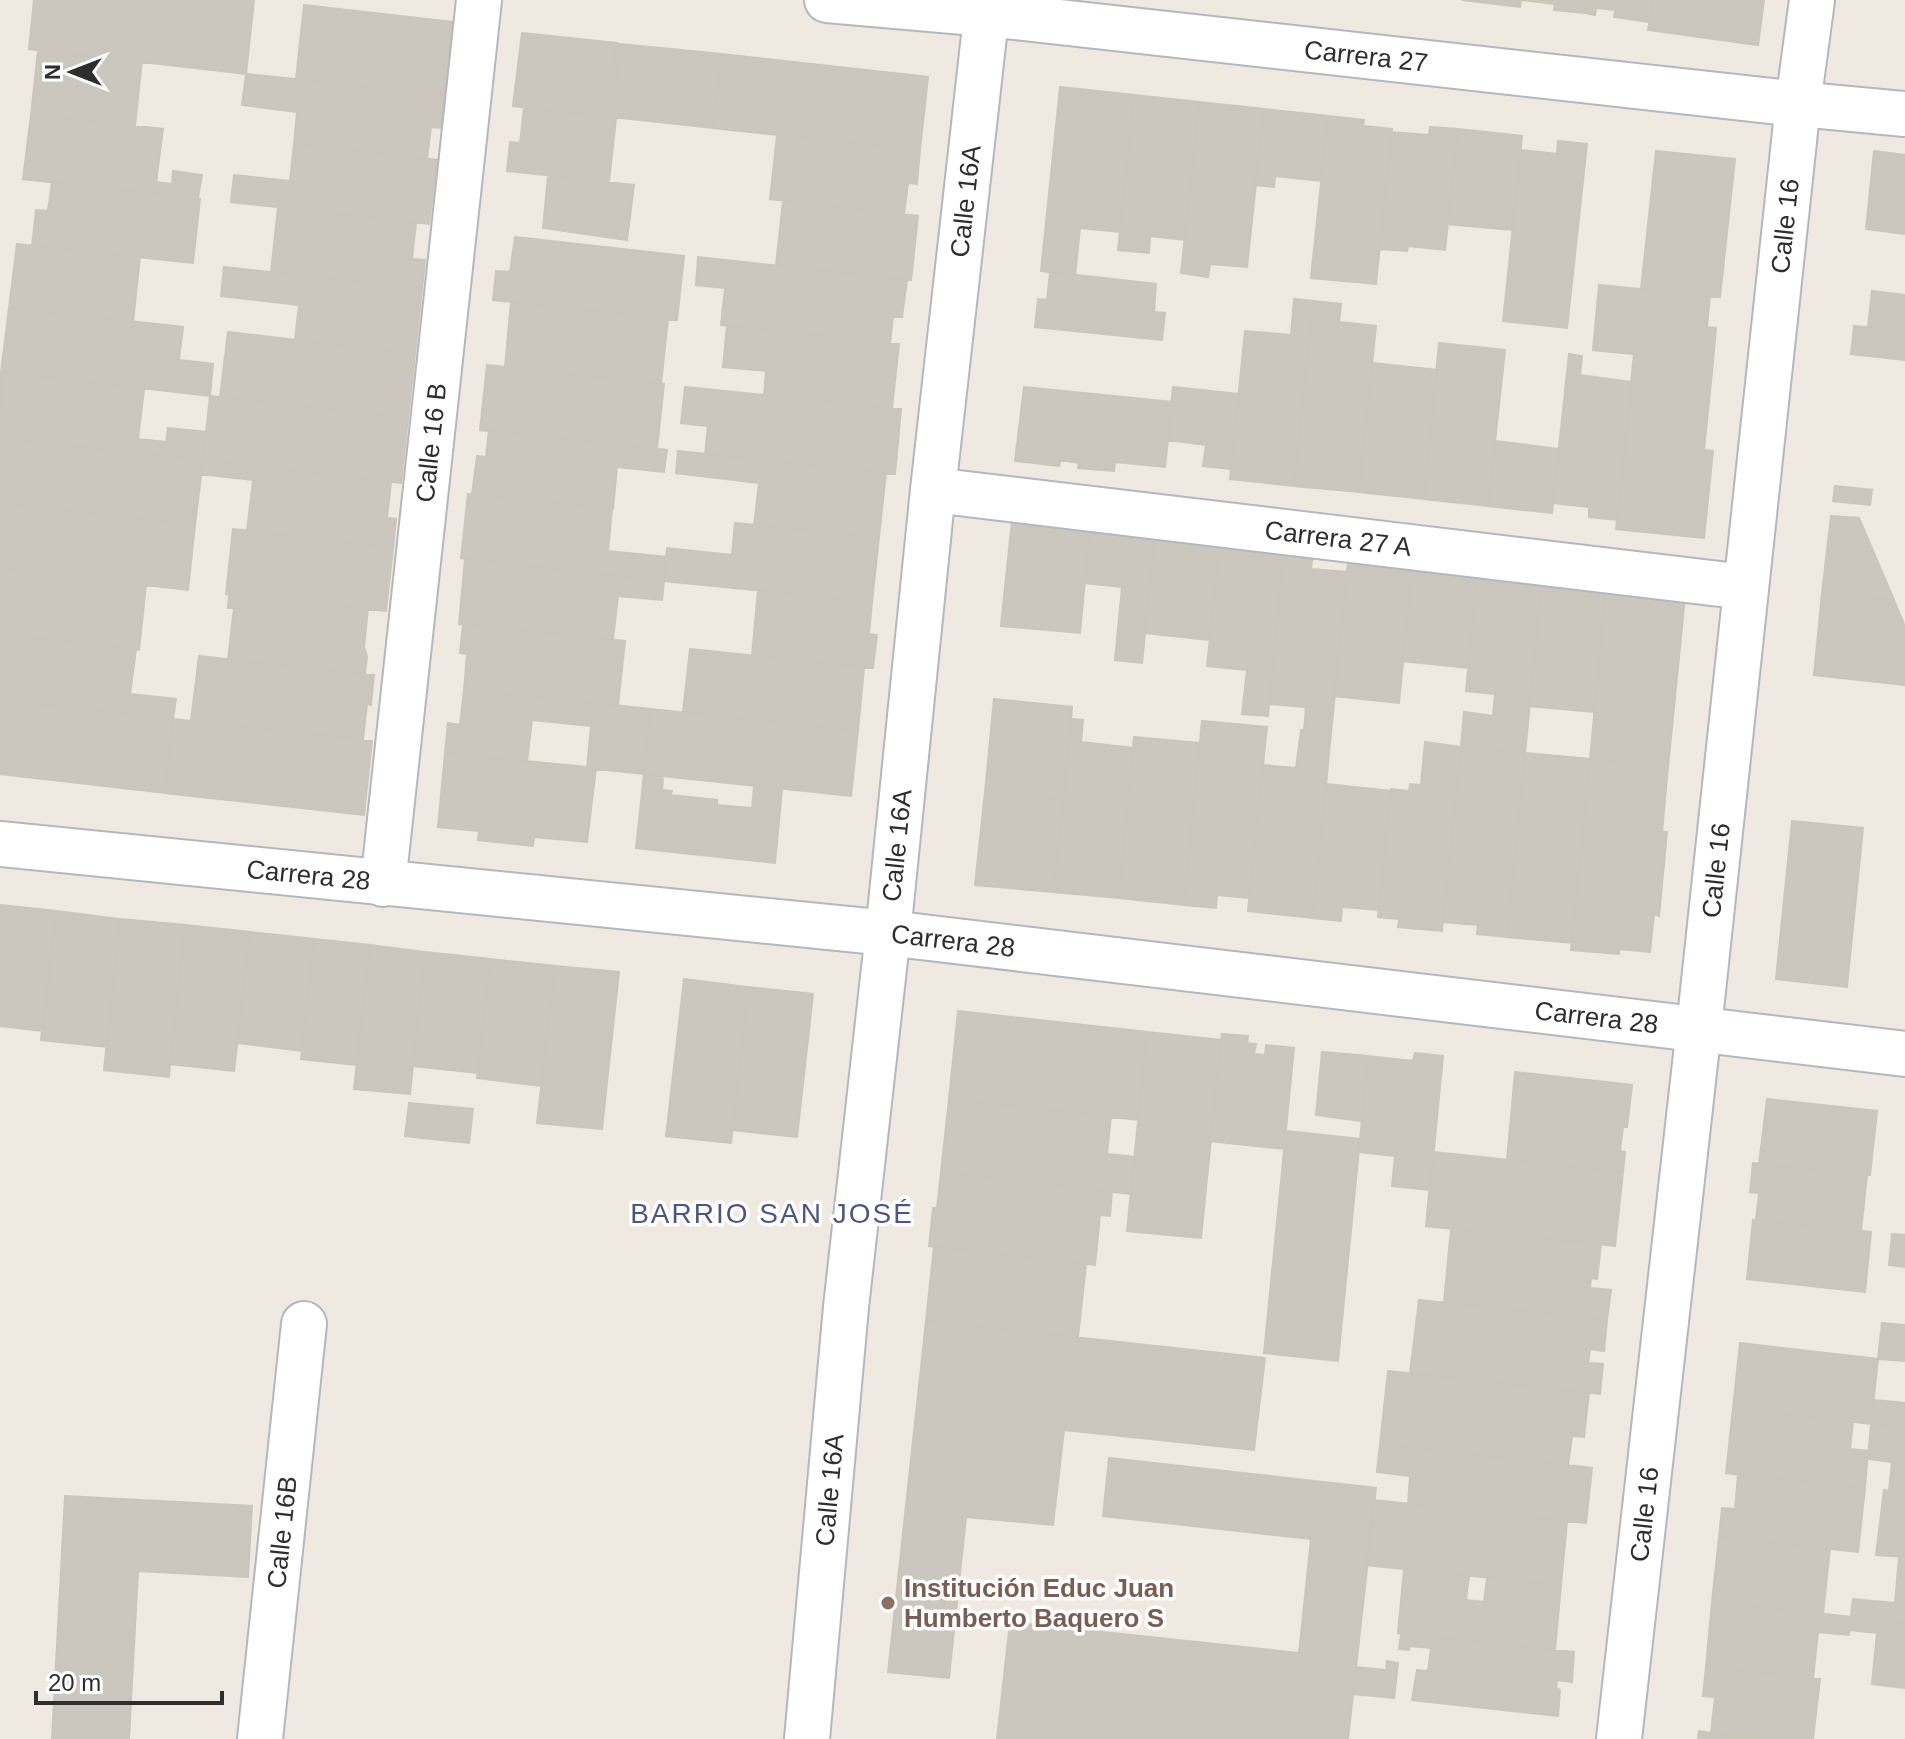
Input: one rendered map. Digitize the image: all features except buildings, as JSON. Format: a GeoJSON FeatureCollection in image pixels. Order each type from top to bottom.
{"type":"FeatureCollection","features":[{"type":"Feature","properties":{"kind":"street","name":"Calle 16 B"},"geometry":{"type":"LineString","coordinates":[[383,884],[479,0]]}},
{"type":"Feature","properties":{"kind":"street","name":"Carrera 27"},"geometry":{"type":"LineString","coordinates":[[827,0],[987,7],[1798,104],[1905,114]]}},
{"type":"Feature","properties":{"kind":"street","name":"Calle 16"},"geometry":{"type":"LineString","coordinates":[[1619,1739],[1798,104],[1812,0]]}},
{"type":"Feature","properties":{"kind":"street","name":"Calle 16A"},"geometry":{"type":"LineString","coordinates":[[807,1739],[846,1307],[987,7]]}},
{"type":"Feature","properties":{"kind":"street","name":"Carrera 27 A"},"geometry":{"type":"LineString","coordinates":[[933,490],[1745,587]]}},
{"type":"Feature","properties":{"kind":"street","name":"Carrera 28"},"geometry":{"type":"LineString","coordinates":[[0,844],[888,933],[1905,1054]]}},
{"type":"Feature","properties":{"kind":"street","name":"Calle 16B"},"geometry":{"type":"LineString","coordinates":[[260,1739],[304,1324]]}},
{"type":"Feature","properties":{"kind":"place","name":"Institución Educ Juan Humberto Baquero S"},"geometry":{"type":"Point","coordinates":[888,1603]}},
{"type":"Feature","properties":{"kind":"district","name":"BARRIO SAN JOSÉ"},"geometry":{"type":"Point","coordinates":[772,1213]}}]}
